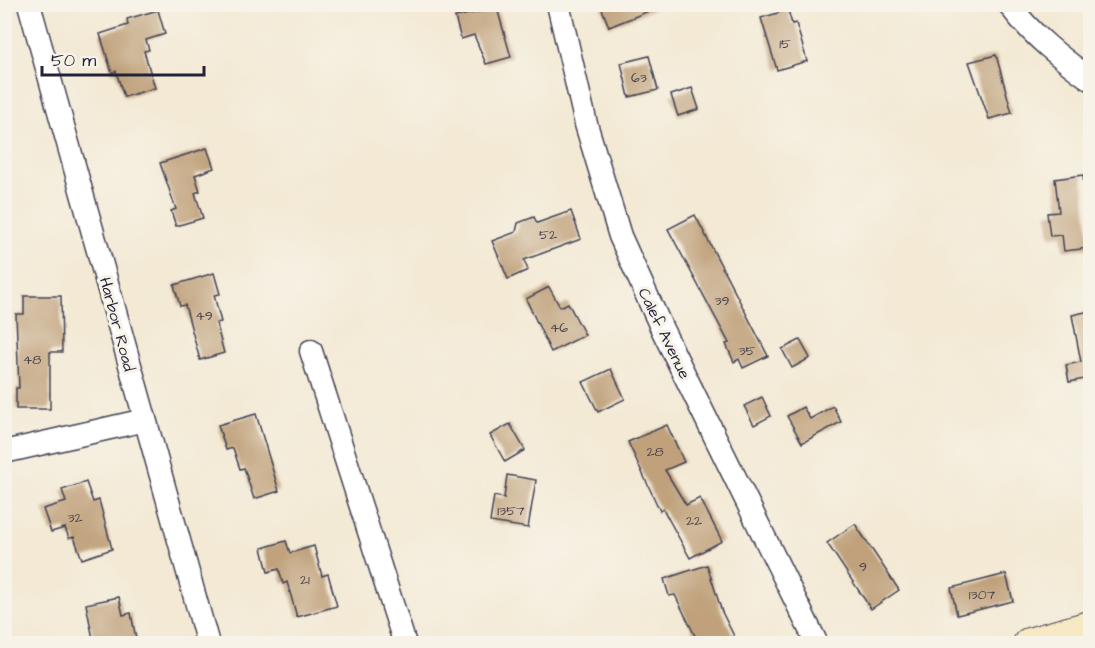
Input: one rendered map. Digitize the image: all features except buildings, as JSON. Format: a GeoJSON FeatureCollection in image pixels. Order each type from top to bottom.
{"type":"FeatureCollection","features":[{"type":"Feature","properties":{"kind":"street","name":"Harbor Road"},"geometry":{"type":"LineString","coordinates":[[29,4],[208,644]]}},
{"type":"Feature","properties":{"kind":"street","name":"Calef Avenue"},"geometry":{"type":"LineString","coordinates":[[558,4],[586,124],[620,236],[662,329],[818,644]]}},
{"type":"Feature","properties":{"kind":"street"},"geometry":{"type":"LineString","coordinates":[[1010,4],[1029,29],[1090,79]]}},
{"type":"Feature","properties":{"kind":"street"},"geometry":{"type":"LineString","coordinates":[[311,351],[405,644]]}},
{"type":"Feature","properties":{"kind":"street"},"geometry":{"type":"LineString","coordinates":[[4,452],[145,420]]}},
{"type":"Feature","properties":{"kind":"street"},"geometry":{"type":"LineString","coordinates":[[1029,644],[1090,627]]}}]}
